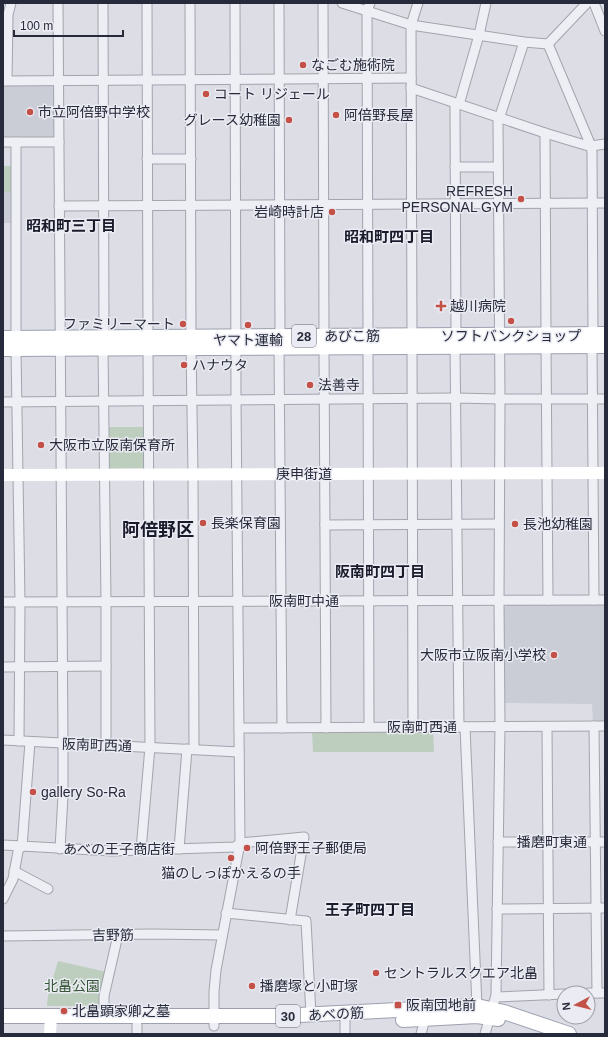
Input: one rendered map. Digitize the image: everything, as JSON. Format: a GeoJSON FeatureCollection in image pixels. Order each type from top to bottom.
{"type":"FeatureCollection","features":[{"type":"Feature","properties":{"kind":"main road","name":"あびこ筋"},"geometry":{"type":"LineString","coordinates":[[9,343],[599,340]]}},
{"type":"Feature","properties":{"kind":"main road","name":"あべの筋"},"geometry":{"type":"LineString","coordinates":[[3,1016],[51,1025],[104,1016],[214,1017],[311,1015],[346,1023],[477,1006],[493,1008],[569,1034]]}},
{"type":"Feature","properties":{"kind":"main road","name":"あべの筋"},"geometry":{"type":"LineString","coordinates":[[3,1025],[51,1025],[137,1030],[214,1017],[346,1023],[477,1016],[493,1008]]}},
{"type":"Feature","properties":{"kind":"main road","name":"あべの筋"},"geometry":{"type":"LineString","coordinates":[[493,1008],[542,1034]]}},
{"type":"Feature","properties":{"kind":"street"},"geometry":{"type":"LineString","coordinates":[[11,3],[6,16],[5,80],[367,79],[411,83],[457,104],[545,133],[591,146],[605,144]]}},
{"type":"Feature","properties":{"kind":"street"},"geometry":{"type":"LineString","coordinates":[[58,3],[63,666],[63,796],[60,849]]}},
{"type":"Feature","properties":{"kind":"street"},"geometry":{"type":"LineString","coordinates":[[103,3],[106,746]]}},
{"type":"Feature","properties":{"kind":"street"},"geometry":{"type":"LineString","coordinates":[[141,850],[150,747],[147,3]]}},
{"type":"Feature","properties":{"kind":"street"},"geometry":{"type":"LineString","coordinates":[[179,849],[191,749],[193,602],[190,3]]}},
{"type":"Feature","properties":{"kind":"street"},"geometry":{"type":"LineString","coordinates":[[214,1017],[216,970],[238,845],[239,728],[235,3]]}},
{"type":"Feature","properties":{"kind":"street"},"geometry":{"type":"LineString","coordinates":[[279,3],[282,728]]}},
{"type":"Feature","properties":{"kind":"street"},"geometry":{"type":"LineString","coordinates":[[323,3],[326,728]]}},
{"type":"Feature","properties":{"kind":"street"},"geometry":{"type":"LineString","coordinates":[[342,3],[369,7],[411,25],[524,42],[548,44]]}},
{"type":"Feature","properties":{"kind":"street"},"geometry":{"type":"LineString","coordinates":[[413,727],[411,25],[418,3]]}},
{"type":"Feature","properties":{"kind":"street"},"geometry":{"type":"LineString","coordinates":[[477,1006],[462,727],[458,601],[454,106],[460,100],[479,35],[486,3]]}},
{"type":"Feature","properties":{"kind":"street"},"geometry":{"type":"LineString","coordinates":[[548,44],[587,3]]}},
{"type":"Feature","properties":{"kind":"street"},"geometry":{"type":"LineString","coordinates":[[594,3],[605,31]]}},
{"type":"Feature","properties":{"kind":"street"},"geometry":{"type":"LineString","coordinates":[[369,7],[367,79],[369,727]]}},
{"type":"Feature","properties":{"kind":"street"},"geometry":{"type":"LineString","coordinates":[[485,1034],[493,1008],[497,908],[500,727],[498,122],[524,42]]}},
{"type":"Feature","properties":{"kind":"street"},"geometry":{"type":"LineString","coordinates":[[548,44],[591,146],[592,203],[599,340],[594,399],[599,473],[594,600]]}},
{"type":"Feature","properties":{"kind":"street"},"geometry":{"type":"LineString","coordinates":[[545,133],[548,600]]}},
{"type":"Feature","properties":{"kind":"street"},"geometry":{"type":"LineString","coordinates":[[3,142],[59,142]]}},
{"type":"Feature","properties":{"kind":"street"},"geometry":{"type":"LineString","coordinates":[[16,142],[9,343],[17,402],[20,602],[19,741]]}},
{"type":"Feature","properties":{"kind":"street"},"geometry":{"type":"LineString","coordinates":[[147,159],[191,159]]}},
{"type":"Feature","properties":{"kind":"street"},"geometry":{"type":"LineString","coordinates":[[455,166],[498,167]]}},
{"type":"Feature","properties":{"kind":"street"},"geometry":{"type":"LineString","coordinates":[[59,206],[605,203]]}},
{"type":"Feature","properties":{"kind":"street"},"geometry":{"type":"LineString","coordinates":[[3,402],[368,398],[605,399]]}},
{"type":"Feature","properties":{"kind":"street","name":"庚申街道"},"geometry":{"type":"LineString","coordinates":[[3,475],[413,474],[499,472],[599,473]]}},
{"type":"Feature","properties":{"kind":"street"},"geometry":{"type":"LineString","coordinates":[[325,525],[499,524]]}},
{"type":"Feature","properties":{"kind":"street","name":"阪南町中通"},"geometry":{"type":"LineString","coordinates":[[3,602],[605,600]]}},
{"type":"Feature","properties":{"kind":"street"},"geometry":{"type":"LineString","coordinates":[[3,667],[106,666]]}},
{"type":"Feature","properties":{"kind":"street"},"geometry":{"type":"LineString","coordinates":[[594,726],[600,842],[601,908],[597,993]]}},
{"type":"Feature","properties":{"kind":"street","name":"阪南町西通"},"geometry":{"type":"LineString","coordinates":[[239,728],[605,726]]}},
{"type":"Feature","properties":{"kind":"street"},"geometry":{"type":"LineString","coordinates":[[547,727],[549,995]]}},
{"type":"Feature","properties":{"kind":"street","name":"阪南町西通"},"geometry":{"type":"LineString","coordinates":[[3,740],[239,752]]}},
{"type":"Feature","properties":{"kind":"street"},"geometry":{"type":"LineString","coordinates":[[3,899],[13,879],[21,846],[30,742]]}},
{"type":"Feature","properties":{"kind":"street","name":"あべの王子商店街"},"geometry":{"type":"LineString","coordinates":[[3,845],[112,851],[179,849],[238,845],[304,836],[290,920]]}},
{"type":"Feature","properties":{"kind":"street","name":"播磨町東通"},"geometry":{"type":"LineString","coordinates":[[498,842],[600,842]]}},
{"type":"Feature","properties":{"kind":"street"},"geometry":{"type":"LineString","coordinates":[[14,871],[48,889]]}},
{"type":"Feature","properties":{"kind":"street"},"geometry":{"type":"LineString","coordinates":[[497,908],[601,908]]}},
{"type":"Feature","properties":{"kind":"street"},"geometry":{"type":"LineString","coordinates":[[226,913],[306,921],[311,1015]]}},
{"type":"Feature","properties":{"kind":"street"},"geometry":{"type":"LineString","coordinates":[[104,1016],[104,996],[118,935]]}},
{"type":"Feature","properties":{"kind":"street","name":"吉野筋"},"geometry":{"type":"LineString","coordinates":[[3,936],[222,935]]}},
{"type":"Feature","properties":{"kind":"street"},"geometry":{"type":"LineString","coordinates":[[493,1008],[556,995]]}},
{"type":"Feature","properties":{"kind":"street"},"geometry":{"type":"LineString","coordinates":[[421,1034],[425,1019]]}},
{"type":"Feature","properties":{"kind":"shaded area","name":"市立阿倍野中学校"},"geometry":{"type":"Polygon","coordinates":[[[3,85],[56,85],[57,138],[3,139],[3,85]]]}},
{"type":"Feature","properties":{"kind":"shaded area"},"geometry":{"type":"Polygon","coordinates":[[[3,166],[13,166],[14,223],[3,223],[3,166]]]}},
{"type":"Feature","properties":{"kind":"shaded area","name":"大阪市立阪南小学校"},"geometry":{"type":"Polygon","coordinates":[[[605,604],[605,723],[593,723],[592,704],[504,703],[504,607],[508,605],[605,604]]]}},
{"type":"Feature","properties":{"kind":"green space"},"geometry":{"type":"Polygon","coordinates":[[[3,166],[12,166],[12,192],[3,192],[3,166]]]}},
{"type":"Feature","properties":{"kind":"green space"},"geometry":{"type":"Polygon","coordinates":[[[107,427],[145,427],[146,466],[143,468],[108,469],[107,427]]]}},
{"type":"Feature","properties":{"kind":"green space"},"geometry":{"type":"Polygon","coordinates":[[[312,730],[433,730],[434,752],[313,752],[312,730]]]}},
{"type":"Feature","properties":{"kind":"green space","name":"北畠公園"},"geometry":{"type":"Polygon","coordinates":[[[58,961],[107,972],[101,1009],[87,1009],[87,1006],[47,1006],[48,995],[58,961]]]}},
{"type":"Feature","properties":{"kind":"place","name":"なごむ施術院"},"geometry":{"type":"Point","coordinates":[303,65]}},
{"type":"Feature","properties":{"kind":"place","name":"コート リジェール"},"geometry":{"type":"Point","coordinates":[206,94]}},
{"type":"Feature","properties":{"kind":"place","name":"市立阿倍野中学校"},"geometry":{"type":"Point","coordinates":[30,112]}},
{"type":"Feature","properties":{"kind":"place","name":"阿倍野長屋"},"geometry":{"type":"Point","coordinates":[336,115]}},
{"type":"Feature","properties":{"kind":"place","name":"グレース幼稚園"},"geometry":{"type":"Point","coordinates":[289,120]}},
{"type":"Feature","properties":{"kind":"place","name":"REFRESH PERSONAL GYM"},"geometry":{"type":"Point","coordinates":[521,199]}},
{"type":"Feature","properties":{"kind":"place","name":"岩崎時計店"},"geometry":{"type":"Point","coordinates":[332,212]}},
{"type":"Feature","properties":{"kind":"place","name":"越川病院"},"geometry":{"type":"Point","coordinates":[441,306]}},
{"type":"Feature","properties":{"kind":"place","name":"ソフトバンクショップ"},"geometry":{"type":"Point","coordinates":[511,321]}},
{"type":"Feature","properties":{"kind":"place","name":"ファミリーマート"},"geometry":{"type":"Point","coordinates":[183,324]}},
{"type":"Feature","properties":{"kind":"place","name":"ヤマト運輸"},"geometry":{"type":"Point","coordinates":[248,325]}},
{"type":"Feature","properties":{"kind":"place","name":"ハナウタ"},"geometry":{"type":"Point","coordinates":[184,365]}},
{"type":"Feature","properties":{"kind":"place","name":"法善寺"},"geometry":{"type":"Point","coordinates":[310,385]}},
{"type":"Feature","properties":{"kind":"place","name":"大阪市立阪南保育所"},"geometry":{"type":"Point","coordinates":[41,445]}},
{"type":"Feature","properties":{"kind":"place","name":"長楽保育園"},"geometry":{"type":"Point","coordinates":[203,523]}},
{"type":"Feature","properties":{"kind":"place","name":"長池幼稚園"},"geometry":{"type":"Point","coordinates":[515,524]}},
{"type":"Feature","properties":{"kind":"place","name":"大阪市立阪南小学校"},"geometry":{"type":"Point","coordinates":[554,655]}},
{"type":"Feature","properties":{"kind":"place","name":"gallery So-Ra"},"geometry":{"type":"Point","coordinates":[33,792]}},
{"type":"Feature","properties":{"kind":"place","name":"阿倍野王子郵便局"},"geometry":{"type":"Point","coordinates":[247,848]}},
{"type":"Feature","properties":{"kind":"place","name":"猫のしっぽかえるの手"},"geometry":{"type":"Point","coordinates":[231,858]}},
{"type":"Feature","properties":{"kind":"place","name":"セントラルスクエア北畠"},"geometry":{"type":"Point","coordinates":[376,973]}},
{"type":"Feature","properties":{"kind":"place","name":"播磨塚と小町塚"},"geometry":{"type":"Point","coordinates":[252,986]}},
{"type":"Feature","properties":{"kind":"place","name":"阪南団地前"},"geometry":{"type":"Point","coordinates":[398,1005]}},
{"type":"Feature","properties":{"kind":"place","name":"北畠顕家卿之墓"},"geometry":{"type":"Point","coordinates":[64,1011]}},
{"type":"Feature","properties":{"kind":"district","name":"昭和町三丁目"},"geometry":{"type":"Point","coordinates":[71,225]}},
{"type":"Feature","properties":{"kind":"district","name":"昭和町四丁目"},"geometry":{"type":"Point","coordinates":[389,236]}},
{"type":"Feature","properties":{"kind":"district","name":"阿倍野区"},"geometry":{"type":"Point","coordinates":[158,530]}},
{"type":"Feature","properties":{"kind":"district","name":"阪南町四丁目"},"geometry":{"type":"Point","coordinates":[380,571]}},
{"type":"Feature","properties":{"kind":"district","name":"王子町四丁目"},"geometry":{"type":"Point","coordinates":[370,909]}}]}
